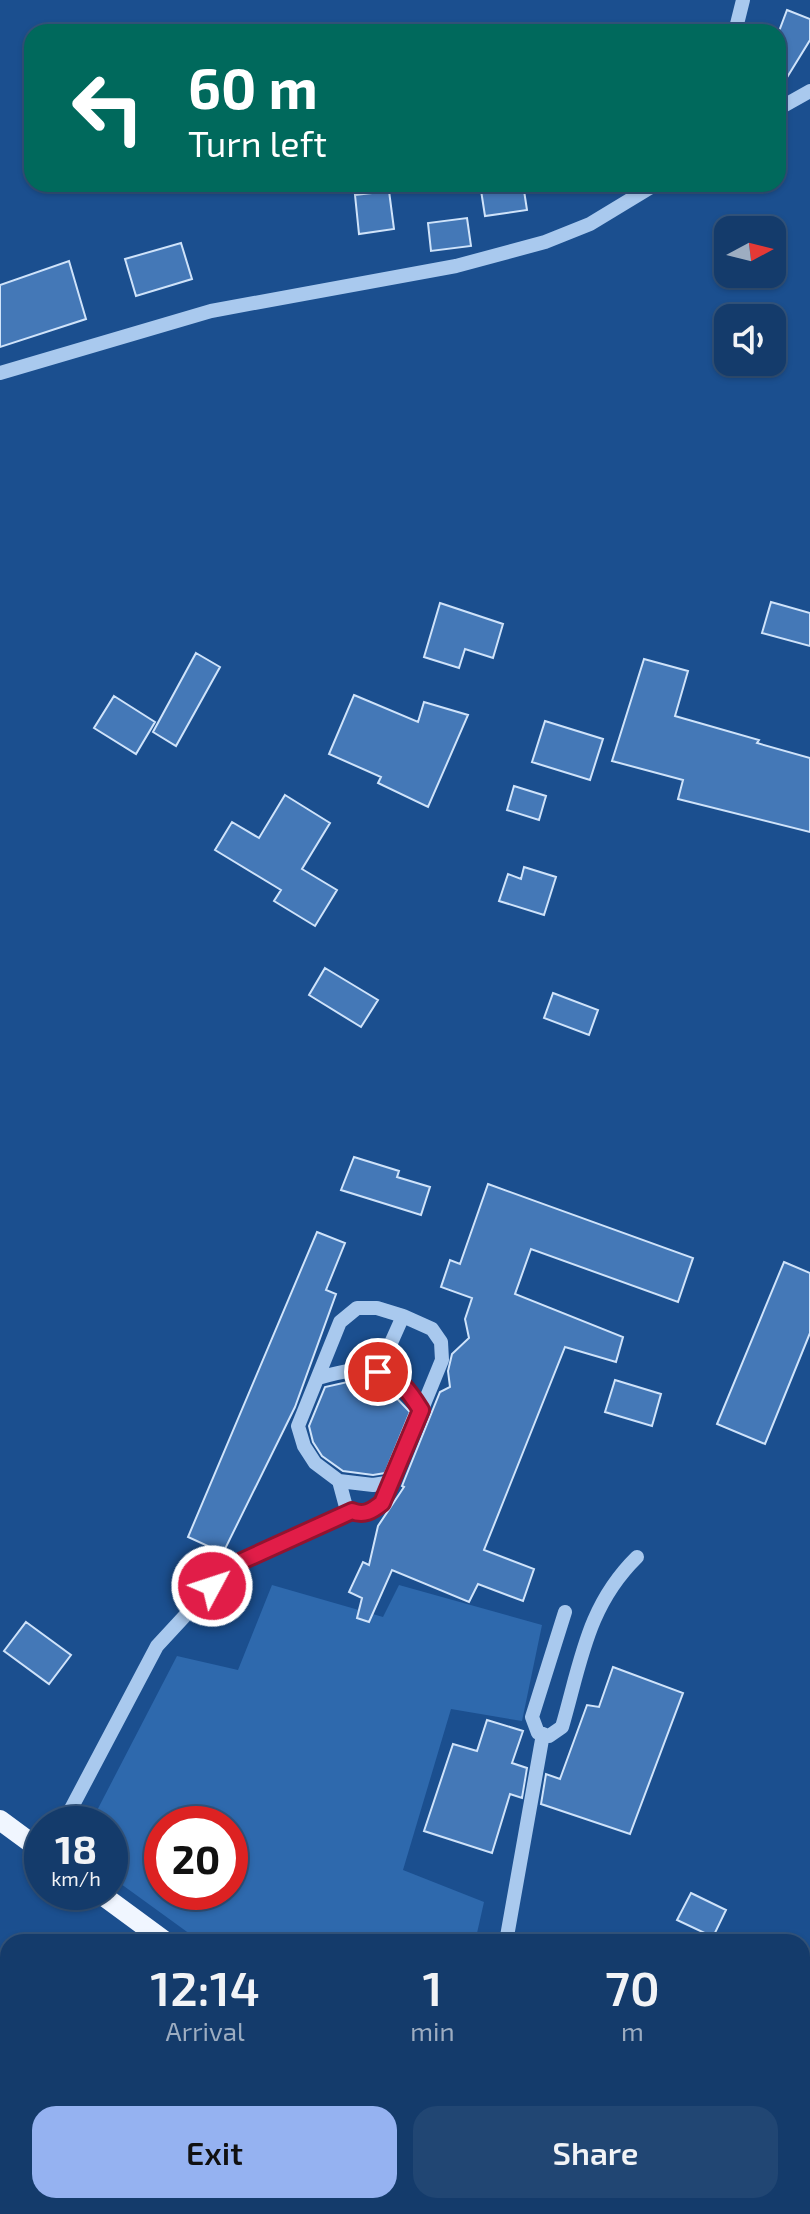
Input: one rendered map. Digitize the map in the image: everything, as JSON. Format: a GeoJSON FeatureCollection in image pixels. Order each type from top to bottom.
{"type":"FeatureCollection","features":[{"type":"Feature","properties":{"kind":"main road"},"geometry":{"type":"LineString","coordinates":[[0,1820],[24,1838]]}},
{"type":"Feature","properties":{"kind":"main road"},"geometry":{"type":"LineString","coordinates":[[122,1910],[155,1934]]}},
{"type":"Feature","properties":{"kind":"street"},"geometry":{"type":"LineString","coordinates":[[737,24],[743,0]]}},
{"type":"Feature","properties":{"kind":"street"},"geometry":{"type":"LineString","coordinates":[[786,104],[810,91]]}},
{"type":"Feature","properties":{"kind":"street"},"geometry":{"type":"LineString","coordinates":[[0,373],[211,311],[456,266],[545,242],[590,224],[643,192]]}},
{"type":"Feature","properties":{"kind":"street"},"geometry":{"type":"LineString","coordinates":[[339,1481],[346,1507],[352,1511],[359,1514],[371,1512],[382,1503],[392,1482],[442,1360],[441,1342],[432,1329],[377,1308],[357,1308],[340,1322],[298,1426],[304,1446],[315,1463],[339,1481],[373,1485],[392,1482]]}},
{"type":"Feature","properties":{"kind":"street"},"geometry":{"type":"LineString","coordinates":[[378,1372],[403,1316]]}},
{"type":"Feature","properties":{"kind":"street"},"geometry":{"type":"LineString","coordinates":[[318,1378],[345,1370],[364,1369],[391,1376],[406,1386],[421,1410]]}},
{"type":"Feature","properties":{"kind":"street"},"geometry":{"type":"LineString","coordinates":[[73,1806],[157,1646],[220,1577],[231,1566],[352,1511]]}},
{"type":"Feature","properties":{"kind":"street"},"geometry":{"type":"LineString","coordinates":[[565,1612],[532,1717],[538,1733],[549,1736],[562,1727],[593,1616],[615,1578],[637,1557]]}},
{"type":"Feature","properties":{"kind":"street"},"geometry":{"type":"LineString","coordinates":[[507,1934],[543,1734]]}},
{"type":"Feature","properties":{"kind":"shaded area"},"geometry":{"type":"Polygon","coordinates":[[[272,1585],[383,1617],[399,1585],[542,1625],[522,1721],[451,1709],[403,1870],[484,1902],[477,1934],[190,1934],[157,1910],[248,1910],[248,1806],[144,1806],[144,1901],[128,1889],[128,1806],[99,1806],[177,1656],[238,1670],[272,1585]]]}},
{"type":"Feature","properties":{"kind":"building"},"geometry":{"type":"Polygon","coordinates":[[[787,10],[810,19],[810,40],[786,79],[786,24],[782,24],[787,10]]]}},
{"type":"Feature","properties":{"kind":"building"},"geometry":{"type":"Polygon","coordinates":[[[389,192],[394,229],[359,234],[355,195],[389,192]]]}},
{"type":"Feature","properties":{"kind":"building"},"geometry":{"type":"Polygon","coordinates":[[[481,192],[524,192],[527,210],[485,216],[481,192]]]}},
{"type":"Feature","properties":{"kind":"building"},"geometry":{"type":"Polygon","coordinates":[[[467,218],[471,246],[431,251],[428,223],[467,218]]]}},
{"type":"Feature","properties":{"kind":"building"},"geometry":{"type":"Polygon","coordinates":[[[181,243],[192,279],[136,296],[125,259],[181,243]]]}},
{"type":"Feature","properties":{"kind":"building"},"geometry":{"type":"Polygon","coordinates":[[[69,261],[86,319],[0,347],[0,285],[69,261]]]}},
{"type":"Feature","properties":{"kind":"building"},"geometry":{"type":"Polygon","coordinates":[[[771,602],[810,613],[810,646],[762,633],[771,602]]]}},
{"type":"Feature","properties":{"kind":"building"},"geometry":{"type":"Polygon","coordinates":[[[440,603],[503,624],[493,658],[465,649],[459,668],[424,657],[440,603]]]}},
{"type":"Feature","properties":{"kind":"building"},"geometry":{"type":"Polygon","coordinates":[[[196,653],[220,667],[176,746],[153,732],[196,653]]]}},
{"type":"Feature","properties":{"kind":"building"},"geometry":{"type":"Polygon","coordinates":[[[644,659],[688,671],[675,716],[810,758],[810,832],[678,799],[683,780],[612,761],[644,659]]]}},
{"type":"Feature","properties":{"kind":"building"},"geometry":{"type":"Polygon","coordinates":[[[354,695],[418,722],[424,702],[468,715],[428,807],[378,783],[381,777],[329,754],[354,695]]]}},
{"type":"Feature","properties":{"kind":"building"},"geometry":{"type":"Polygon","coordinates":[[[114,696],[155,722],[136,754],[94,728],[114,696]]]}},
{"type":"Feature","properties":{"kind":"building"},"geometry":{"type":"Polygon","coordinates":[[[545,721],[603,739],[590,780],[532,762],[545,721]]]}},
{"type":"Feature","properties":{"kind":"building"},"geometry":{"type":"Polygon","coordinates":[[[514,786],[546,796],[539,820],[507,810],[514,786]]]}},
{"type":"Feature","properties":{"kind":"building"},"geometry":{"type":"Polygon","coordinates":[[[285,795],[330,823],[302,869],[337,890],[315,926],[274,901],[281,890],[215,850],[232,822],[259,838],[285,795]]]}},
{"type":"Feature","properties":{"kind":"building"},"geometry":{"type":"Polygon","coordinates":[[[524,867],[556,877],[544,915],[499,901],[508,874],[521,879],[524,867]]]}},
{"type":"Feature","properties":{"kind":"building"},"geometry":{"type":"Polygon","coordinates":[[[325,968],[378,1000],[361,1027],[309,995],[325,968]]]}},
{"type":"Feature","properties":{"kind":"building"},"geometry":{"type":"Polygon","coordinates":[[[553,993],[598,1010],[589,1035],[544,1018],[553,993]]]}},
{"type":"Feature","properties":{"kind":"building"},"geometry":{"type":"Polygon","coordinates":[[[354,1157],[399,1171],[397,1177],[430,1187],[421,1215],[341,1190],[354,1157]]]}},
{"type":"Feature","properties":{"kind":"building"},"geometry":{"type":"Polygon","coordinates":[[[488,1184],[693,1258],[678,1302],[531,1249],[515,1294],[623,1337],[616,1362],[565,1347],[484,1550],[534,1569],[523,1601],[478,1584],[469,1602],[392,1570],[369,1622],[357,1618],[362,1598],[349,1592],[363,1562],[369,1565],[378,1526],[404,1487],[440,1392],[450,1387],[448,1371],[452,1354],[469,1338],[465,1319],[472,1298],[441,1287],[450,1260],[460,1264],[488,1184]]]}},
{"type":"Feature","properties":{"kind":"building"},"geometry":{"type":"Polygon","coordinates":[[[317,1232],[345,1243],[326,1290],[336,1294],[295,1407],[223,1553],[188,1537],[317,1232]]]}},
{"type":"Feature","properties":{"kind":"building"},"geometry":{"type":"Polygon","coordinates":[[[784,1262],[810,1273],[810,1333],[765,1444],[717,1424],[784,1262]]]}},
{"type":"Feature","properties":{"kind":"building"},"geometry":{"type":"Polygon","coordinates":[[[615,1380],[661,1394],[652,1426],[605,1412],[615,1380]]]}},
{"type":"Feature","properties":{"kind":"building"},"geometry":{"type":"Polygon","coordinates":[[[352,1381],[384,1385],[410,1412],[385,1473],[373,1475],[343,1471],[322,1456],[313,1442],[309,1426],[325,1387],[352,1381]]]}},
{"type":"Feature","properties":{"kind":"building"},"geometry":{"type":"Polygon","coordinates":[[[26,1622],[71,1655],[49,1684],[4,1651],[26,1622]]]}},
{"type":"Feature","properties":{"kind":"building"},"geometry":{"type":"Polygon","coordinates":[[[613,1667],[683,1693],[630,1834],[541,1804],[546,1774],[560,1779],[587,1705],[599,1707],[613,1667]]]}},
{"type":"Feature","properties":{"kind":"building"},"geometry":{"type":"Polygon","coordinates":[[[487,1720],[523,1731],[512,1763],[527,1768],[522,1798],[510,1794],[492,1853],[424,1831],[453,1744],[477,1751],[487,1720]]]}},
{"type":"Feature","properties":{"kind":"building"},"geometry":{"type":"Polygon","coordinates":[[[691,1893],[726,1910],[714,1934],[707,1934],[677,1920],[691,1893]]]}},
{"type":"Feature","properties":{"kind":"route"},"geometry":{"type":"LineString","coordinates":[[212,1586],[231,1566],[352,1511],[359,1514],[371,1512],[382,1503],[421,1410],[406,1386],[378,1372]]}}]}
